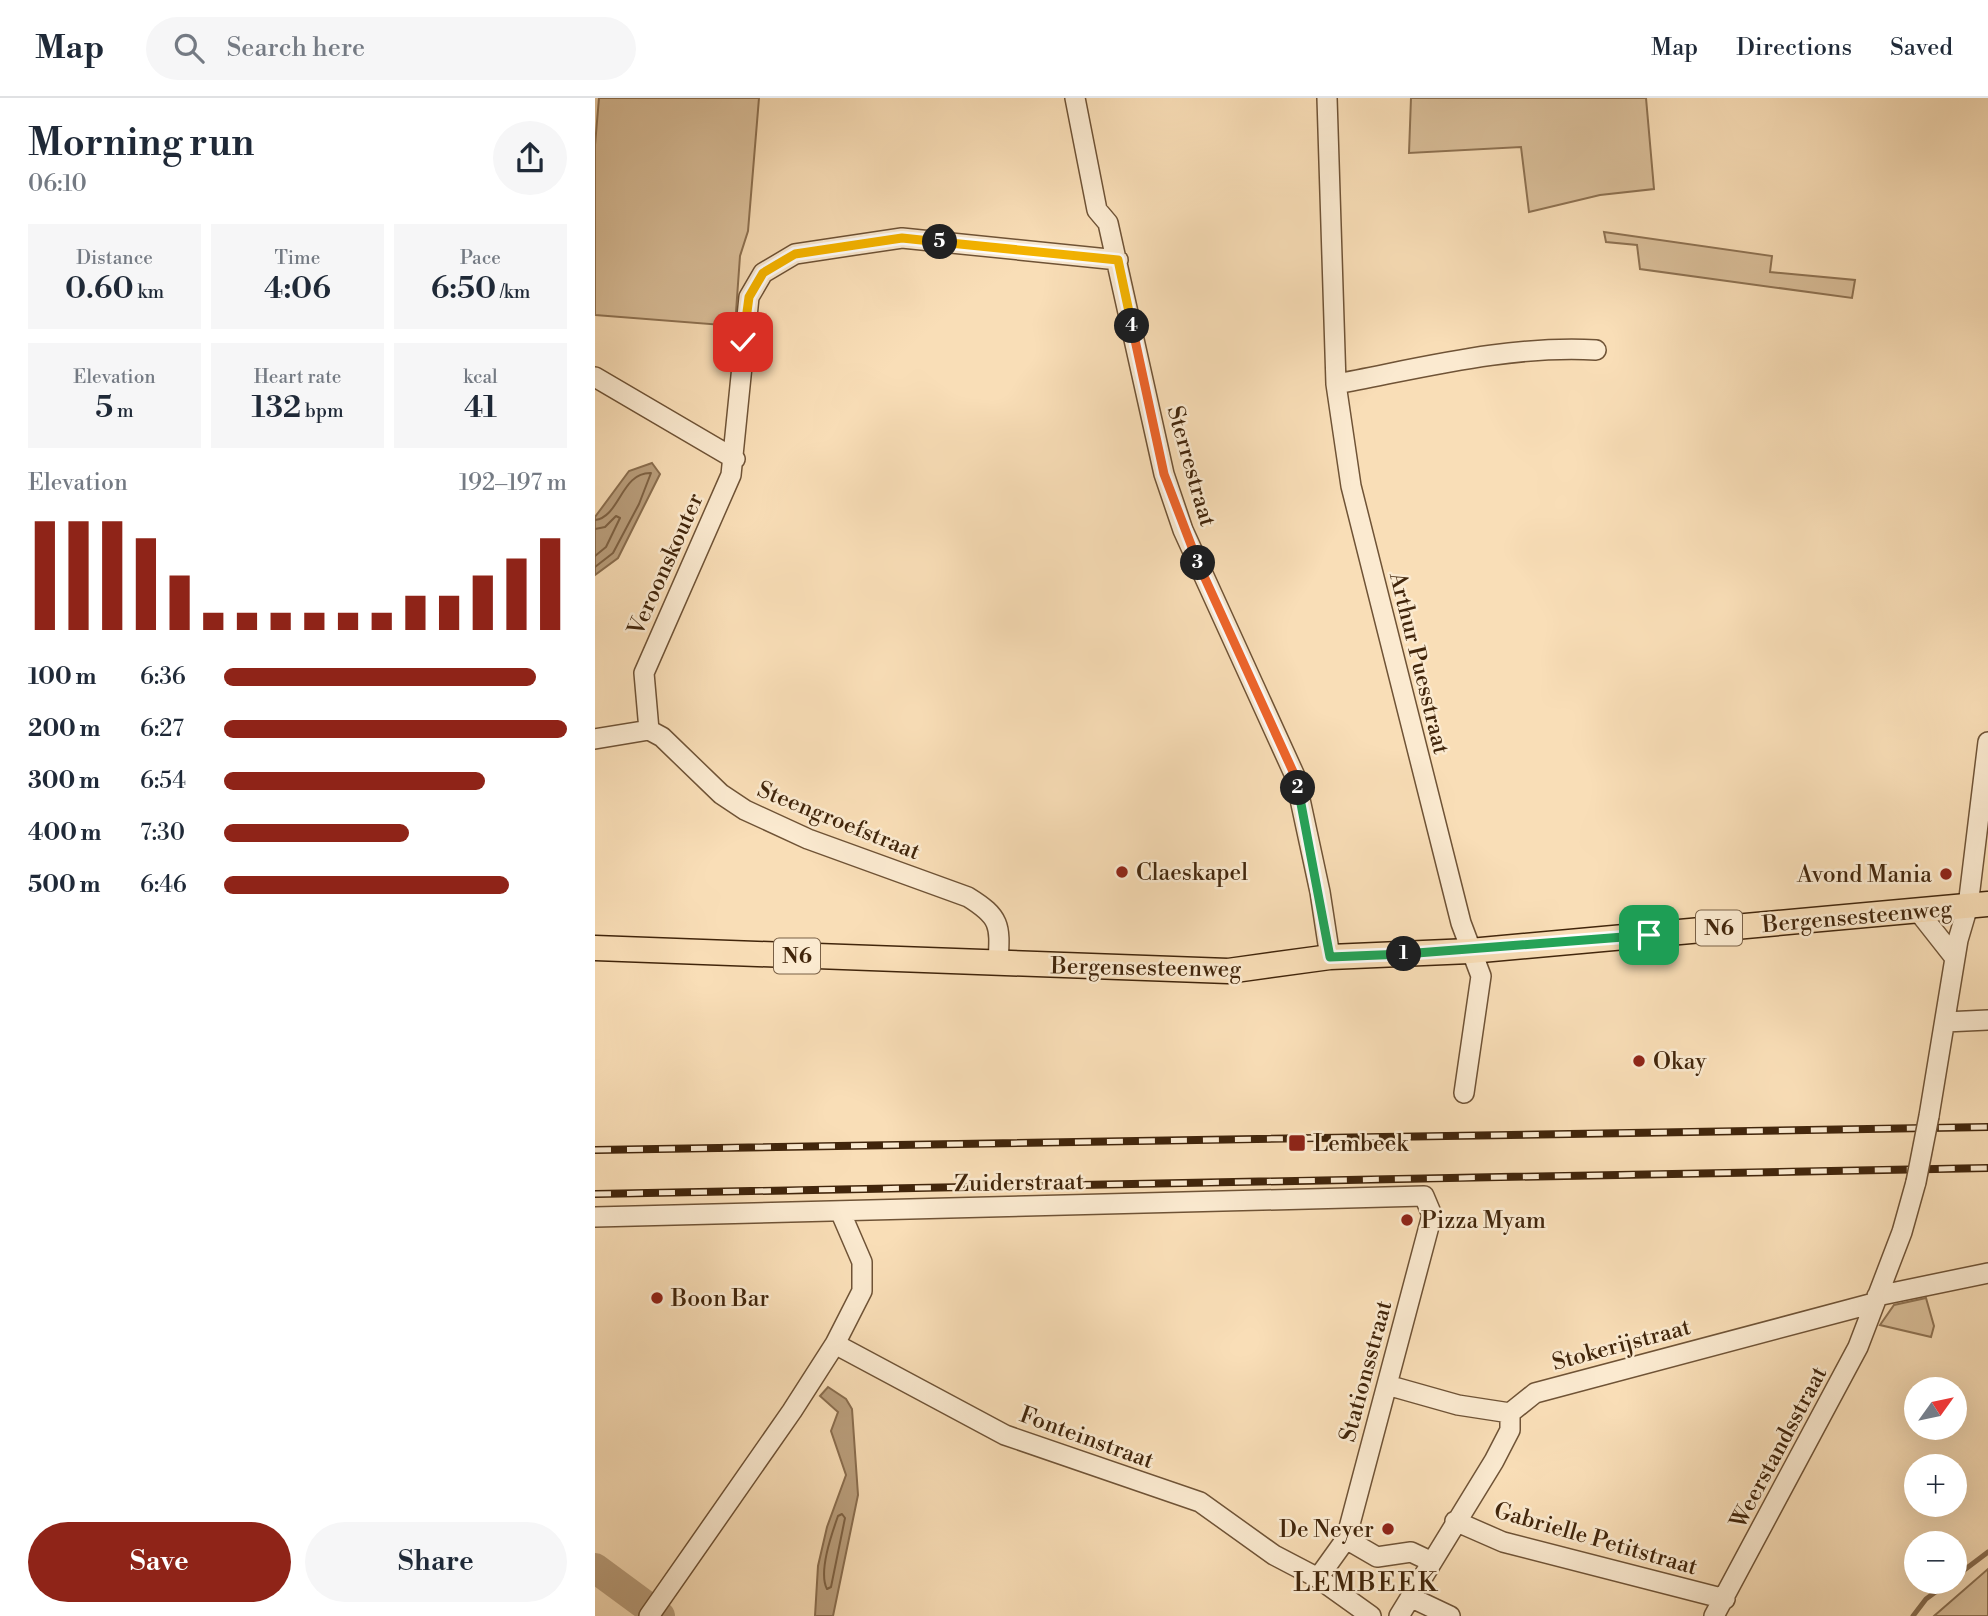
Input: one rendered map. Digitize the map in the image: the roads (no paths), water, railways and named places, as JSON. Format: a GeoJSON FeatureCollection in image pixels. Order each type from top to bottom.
{"type":"FeatureCollection","features":[{"type":"Feature","properties":{"kind":"main road","name":"Bergensesteenweg"},"geometry":{"type":"LineString","coordinates":[[595,948],[1228,971],[1330,957],[1470,951],[1978,905]]}},
{"type":"Feature","properties":{"kind":"street","name":"Sterrestraat"},"geometry":{"type":"LineString","coordinates":[[1075,98],[1097,211],[1108,223],[1118,260],[1164,474],[1175,508],[1295,776],[1320,892],[1330,957]]}},
{"type":"Feature","properties":{"kind":"street","name":"Arthur Puesstraat"},"geometry":{"type":"LineString","coordinates":[[1327,98],[1336,384],[1351,486],[1470,951]]}},
{"type":"Feature","properties":{"kind":"street","name":"Veroonskouter"},"geometry":{"type":"LineString","coordinates":[[649,730],[644,673],[731,475],[735,459],[749,297],[763,273],[795,254],[902,238],[1118,260]]}},
{"type":"Feature","properties":{"kind":"street"},"geometry":{"type":"LineString","coordinates":[[1336,384],[1552,347],[1596,350]]}},
{"type":"Feature","properties":{"kind":"street"},"geometry":{"type":"LineString","coordinates":[[595,377],[735,459]]}},
{"type":"Feature","properties":{"kind":"street"},"geometry":{"type":"LineString","coordinates":[[595,739],[649,730]]}},
{"type":"Feature","properties":{"kind":"street","name":"Steengroefstraat"},"geometry":{"type":"LineString","coordinates":[[649,730],[662,737],[721,794],[745,810],[807,839],[968,897],[986,908],[994,915],[999,929],[998,964]]}},
{"type":"Feature","properties":{"kind":"street","name":"Weerstandsstraat"},"geometry":{"type":"LineString","coordinates":[[1714,1616],[1725,1600],[1858,1347],[1902,1232],[1916,1182],[1929,1116],[1955,958],[1978,905],[1988,741]]}},
{"type":"Feature","properties":{"kind":"street"},"geometry":{"type":"LineString","coordinates":[[1918,911],[1955,958]]}},
{"type":"Feature","properties":{"kind":"street"},"geometry":{"type":"LineString","coordinates":[[1464,1093],[1482,976],[1470,951]]}},
{"type":"Feature","properties":{"kind":"street"},"geometry":{"type":"LineString","coordinates":[[1945,1022],[1988,1020]]}},
{"type":"Feature","properties":{"kind":"street","name":"Zuiderstraat"},"geometry":{"type":"LineString","coordinates":[[595,1217],[1424,1196],[1432,1215]]}},
{"type":"Feature","properties":{"kind":"street"},"geometry":{"type":"LineString","coordinates":[[649,1616],[835,1344],[862,1291],[862,1262],[840,1211]]}},
{"type":"Feature","properties":{"kind":"street","name":"Stationsstraat"},"geometry":{"type":"LineString","coordinates":[[1320,1576],[1347,1535],[1432,1215]]}},
{"type":"Feature","properties":{"kind":"street"},"geometry":{"type":"LineString","coordinates":[[1875,1300],[1988,1273]]}},
{"type":"Feature","properties":{"kind":"street","name":"Stokerijstraat"},"geometry":{"type":"LineString","coordinates":[[1510,1413],[1535,1393],[1875,1300]]}},
{"type":"Feature","properties":{"kind":"street","name":"Fonteinstraat"},"geometry":{"type":"LineString","coordinates":[[835,1344],[1006,1434],[1200,1502],[1274,1555],[1320,1576],[1371,1616]]}},
{"type":"Feature","properties":{"kind":"street"},"geometry":{"type":"LineString","coordinates":[[1387,1385],[1458,1405],[1510,1413],[1510,1430],[1465,1512],[1455,1521],[1399,1616]]}},
{"type":"Feature","properties":{"kind":"street","name":"Gabrielle Petitstraat"},"geometry":{"type":"LineString","coordinates":[[1455,1521],[1503,1542],[1725,1600]]}},
{"type":"Feature","properties":{"kind":"street"},"geometry":{"type":"LineString","coordinates":[[1347,1535],[1377,1558],[1411,1552],[1430,1561]]}},
{"type":"Feature","properties":{"kind":"street"},"geometry":{"type":"LineString","coordinates":[[1412,1598],[1450,1616]]}},
{"type":"Feature","properties":{"kind":"water"},"geometry":{"type":"Polygon","coordinates":[[[652,463],[660,474],[618,558],[595,575],[595,517],[629,471],[652,463]]]}},
{"type":"Feature","properties":{"kind":"water"},"geometry":{"type":"Polygon","coordinates":[[[828,1387],[846,1399],[852,1409],[858,1495],[833,1616],[815,1616],[818,1566],[827,1527],[846,1475],[831,1431],[838,1412],[820,1396],[828,1387]]]}},
{"type":"Feature","properties":{"kind":"waterway"},"geometry":{"type":"LineString","coordinates":[[1967,1568],[1988,1552]]}},
{"type":"Feature","properties":{"kind":"waterway"},"geometry":{"type":"LineString","coordinates":[[595,1568],[660,1616]]}},
{"type":"Feature","properties":{"kind":"waterway"},"geometry":{"type":"LineString","coordinates":[[1913,1616],[1933,1594]]}},
{"type":"Feature","properties":{"kind":"railway"},"geometry":{"type":"LineString","coordinates":[[595,1150],[1988,1127]]}},
{"type":"Feature","properties":{"kind":"railway"},"geometry":{"type":"LineString","coordinates":[[595,1194],[1988,1168]]}},
{"type":"Feature","properties":{"kind":"place","name":"Claeskapel"},"geometry":{"type":"Point","coordinates":[1122,872]}},
{"type":"Feature","properties":{"kind":"place","name":"Avond Mania"},"geometry":{"type":"Point","coordinates":[1946,874]}},
{"type":"Feature","properties":{"kind":"place","name":"Okay"},"geometry":{"type":"Point","coordinates":[1639,1061]}},
{"type":"Feature","properties":{"kind":"place","name":"Lembeek"},"geometry":{"type":"Point","coordinates":[1297,1143]}},
{"type":"Feature","properties":{"kind":"place","name":"Pizza Myam"},"geometry":{"type":"Point","coordinates":[1407,1220]}},
{"type":"Feature","properties":{"kind":"place","name":"Boon Bar"},"geometry":{"type":"Point","coordinates":[657,1298]}},
{"type":"Feature","properties":{"kind":"place","name":"De Neyer"},"geometry":{"type":"Point","coordinates":[1388,1529]}},
{"type":"Feature","properties":{"kind":"district","name":"LEMBEEK"},"geometry":{"type":"Point","coordinates":[1366,1582]}}]}
